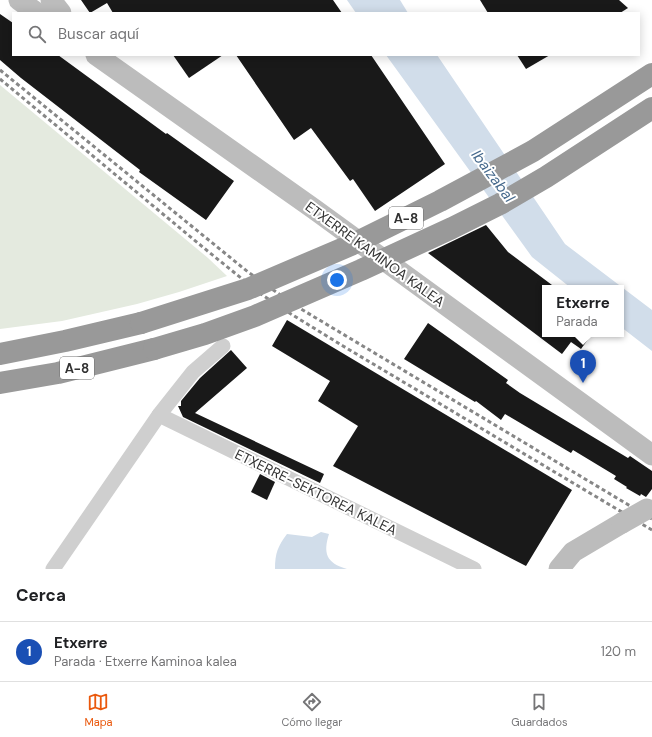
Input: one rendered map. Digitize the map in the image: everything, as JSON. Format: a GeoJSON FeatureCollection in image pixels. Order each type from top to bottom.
{"type":"FeatureCollection","features":[{"type":"Feature","properties":{"kind":"highway","name":"A-8"},"geometry":{"type":"LineString","coordinates":[[0,354],[66,341],[141,322],[248,289],[358,241],[440,201],[533,150],[652,74]]}},
{"type":"Feature","properties":{"kind":"highway","name":"A-8"},"geometry":{"type":"LineString","coordinates":[[0,383],[58,373],[154,349],[205,334],[255,316],[361,270],[500,204],[652,108]]}},
{"type":"Feature","properties":{"kind":"highway"},"geometry":{"type":"LineString","coordinates":[[0,346],[66,341]]}},
{"type":"Feature","properties":{"kind":"street"},"geometry":{"type":"LineString","coordinates":[[19,0],[36,12]]}},
{"type":"Feature","properties":{"kind":"street"},"geometry":{"type":"LineString","coordinates":[[51,0],[60,12]]}},
{"type":"Feature","properties":{"kind":"street","name":"ETXERRE KAMINOA KALEA"},"geometry":{"type":"LineString","coordinates":[[97,56],[314,209],[652,455]]}},
{"type":"Feature","properties":{"kind":"street"},"geometry":{"type":"LineString","coordinates":[[53,569],[159,415],[193,372],[223,346]]}},
{"type":"Feature","properties":{"kind":"street","name":"ETXERRE-SEKTOREA KALEA"},"geometry":{"type":"LineString","coordinates":[[159,415],[474,569]]}},
{"type":"Feature","properties":{"kind":"street"},"geometry":{"type":"LineString","coordinates":[[559,569],[573,552],[650,508]]}},
{"type":"Feature","properties":{"kind":"shaded area"},"geometry":{"type":"Polygon","coordinates":[[[0,85],[208,258],[227,276],[137,304],[62,321],[0,329],[0,85]]]}},
{"type":"Feature","properties":{"kind":"water"},"geometry":{"type":"Polygon","coordinates":[[[347,0],[400,0],[407,12],[355,12],[347,0]]]}},
{"type":"Feature","properties":{"kind":"water","name":"Ibaizabal"},"geometry":{"type":"Polygon","coordinates":[[[387,56],[438,56],[565,244],[619,285],[567,285],[532,257],[387,56]]]}},
{"type":"Feature","properties":{"kind":"water"},"geometry":{"type":"Polygon","coordinates":[[[624,289],[652,310],[652,351],[624,329],[624,289]]]}},
{"type":"Feature","properties":{"kind":"water"},"geometry":{"type":"Polygon","coordinates":[[[321,532],[329,534],[326,547],[330,560],[334,564],[347,569],[275,569],[278,550],[281,542],[287,534],[312,537],[321,532]]]}},
{"type":"Feature","properties":{"kind":"building"},"geometry":{"type":"Polygon","coordinates":[[[81,0],[333,0],[341,12],[112,12],[107,3],[89,12],[81,0]]]}},
{"type":"Feature","properties":{"kind":"building"},"geometry":{"type":"Polygon","coordinates":[[[480,0],[619,0],[628,8],[622,12],[487,12],[480,0]]]}},
{"type":"Feature","properties":{"kind":"building"},"geometry":{"type":"Polygon","coordinates":[[[0,14],[12,22],[12,56],[59,56],[166,134],[167,133],[234,181],[206,220],[139,172],[140,170],[0,60],[0,14]]]}},
{"type":"Feature","properties":{"kind":"building"},"geometry":{"type":"Polygon","coordinates":[[[174,56],[222,56],[189,78],[174,56]]]}},
{"type":"Feature","properties":{"kind":"building"},"geometry":{"type":"Polygon","coordinates":[[[237,56],[372,56],[445,164],[375,211],[353,179],[350,181],[311,128],[294,140],[237,56]]]}},
{"type":"Feature","properties":{"kind":"building"},"geometry":{"type":"Polygon","coordinates":[[[518,56],[548,56],[526,69],[518,56]]]}},
{"type":"Feature","properties":{"kind":"building"},"geometry":{"type":"Polygon","coordinates":[[[486,225],[508,252],[552,285],[542,285],[542,337],[590,337],[581,349],[571,342],[562,354],[428,253],[486,225]]]}},
{"type":"Feature","properties":{"kind":"building"},"geometry":{"type":"Polygon","coordinates":[[[287,320],[572,490],[526,566],[333,466],[358,426],[318,401],[330,381],[272,346],[287,320]]]}},
{"type":"Feature","properties":{"kind":"building"},"geometry":{"type":"Polygon","coordinates":[[[428,323],[508,380],[506,383],[520,393],[628,458],[630,456],[652,471],[652,489],[646,497],[641,494],[640,496],[626,488],[627,487],[614,479],[616,476],[573,450],[571,453],[505,414],[501,420],[476,401],[475,402],[404,359],[428,323]]]}},
{"type":"Feature","properties":{"kind":"building"},"geometry":{"type":"Polygon","coordinates":[[[231,350],[247,368],[195,413],[324,474],[320,483],[183,417],[178,406],[181,406],[181,401],[200,378],[231,350]]]}},
{"type":"Feature","properties":{"kind":"building"},"geometry":{"type":"Polygon","coordinates":[[[260,474],[275,482],[267,500],[251,492],[260,474]]]}},
{"type":"Feature","properties":{"kind":"railway"},"geometry":{"type":"LineString","coordinates":[[0,70],[248,272],[296,306],[652,519]]}},
{"type":"Feature","properties":{"kind":"railway"},"geometry":{"type":"LineString","coordinates":[[0,79],[261,294],[343,346],[652,530]]}},
{"type":"Feature","properties":{"kind":"place","name":"Etxerre"},"geometry":{"type":"Point","coordinates":[583,383]}}]}
